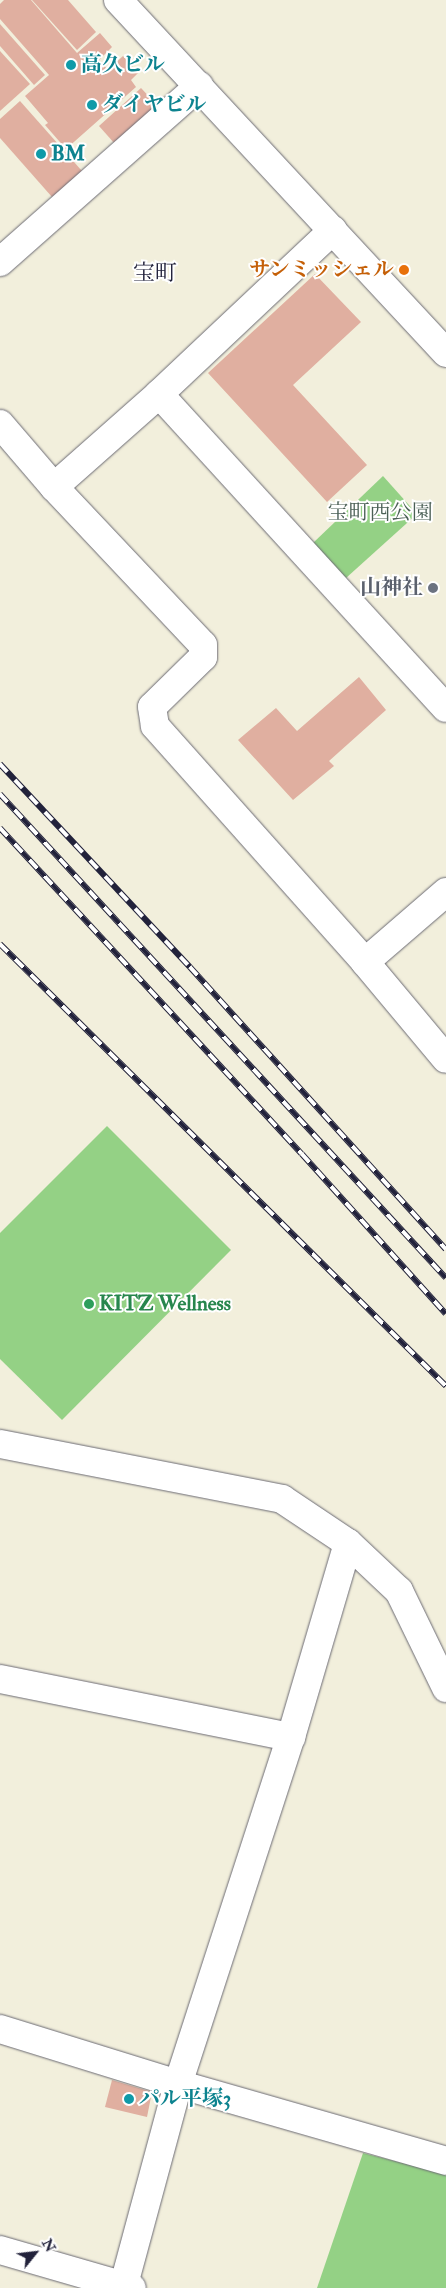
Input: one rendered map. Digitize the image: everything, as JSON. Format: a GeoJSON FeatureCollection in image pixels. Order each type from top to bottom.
{"type":"FeatureCollection","features":[{"type":"Feature","properties":{"kind":"street"},"geometry":{"type":"LineString","coordinates":[[118,0],[333,230],[441,337]]}},
{"type":"Feature","properties":{"kind":"street"},"geometry":{"type":"LineString","coordinates":[[0,262],[199,86]]}},
{"type":"Feature","properties":{"kind":"street"},"geometry":{"type":"LineString","coordinates":[[54,487],[159,394],[333,230]]}},
{"type":"Feature","properties":{"kind":"street"},"geometry":{"type":"LineString","coordinates":[[159,394],[446,708]]}},
{"type":"Feature","properties":{"kind":"street"},"geometry":{"type":"LineString","coordinates":[[0,424],[54,487],[203,645],[203,657],[152,707],[155,726],[365,962],[446,1059]]}},
{"type":"Feature","properties":{"kind":"street"},"geometry":{"type":"LineString","coordinates":[[365,962],[446,892]]}},
{"type":"Feature","properties":{"kind":"street"},"geometry":{"type":"LineString","coordinates":[[0,1444],[282,1499],[348,1543],[399,1591],[446,1688]]}},
{"type":"Feature","properties":{"kind":"street"},"geometry":{"type":"LineString","coordinates":[[0,2250],[127,2287],[178,2084],[290,1737],[348,1543]]}},
{"type":"Feature","properties":{"kind":"street"},"geometry":{"type":"LineString","coordinates":[[0,1679],[290,1737]]}},
{"type":"Feature","properties":{"kind":"street"},"geometry":{"type":"LineString","coordinates":[[0,2029],[178,2084],[446,2161]]}},
{"type":"Feature","properties":{"kind":"green space","name":"宝町西公園"},"geometry":{"type":"Polygon","coordinates":[[[383,476],[417,514],[346,578],[313,543],[383,476]]]}},
{"type":"Feature","properties":{"kind":"green space","name":"KITZ Wellness"},"geometry":{"type":"Polygon","coordinates":[[[107,1126],[231,1250],[62,1420],[0,1359],[0,1233],[107,1126]]]}},
{"type":"Feature","properties":{"kind":"green space"},"geometry":{"type":"Polygon","coordinates":[[[363,2153],[446,2174],[446,2288],[317,2288],[363,2153]]]}},
{"type":"Feature","properties":{"kind":"building","name":"高久ビル"},"geometry":{"type":"Polygon","coordinates":[[[4,0],[31,0],[77,53],[100,33],[112,47],[99,60],[108,70],[123,56],[138,73],[131,80],[136,87],[66,149],[45,125],[48,123],[25,96],[49,75],[0,19],[0,4],[4,0]]]}},
{"type":"Feature","properties":{"kind":"building"},"geometry":{"type":"Polygon","coordinates":[[[32,0],[68,0],[96,32],[77,50],[32,0]]]}},
{"type":"Feature","properties":{"kind":"building"},"geometry":{"type":"Polygon","coordinates":[[[0,24],[45,75],[34,85],[0,46],[0,24]]]}},
{"type":"Feature","properties":{"kind":"building"},"geometry":{"type":"Polygon","coordinates":[[[0,51],[30,84],[0,111],[0,51]]]}},
{"type":"Feature","properties":{"kind":"building"},"geometry":{"type":"Polygon","coordinates":[[[141,88],[157,105],[115,144],[99,126],[141,88]]]}},
{"type":"Feature","properties":{"kind":"building","name":"BM"},"geometry":{"type":"Polygon","coordinates":[[[20,101],[82,171],[52,197],[0,138],[0,119],[20,101]]]}},
{"type":"Feature","properties":{"kind":"building"},"geometry":{"type":"Polygon","coordinates":[[[315,274],[361,322],[293,385],[367,465],[327,502],[208,373],[315,274]]]}},
{"type":"Feature","properties":{"kind":"building"},"geometry":{"type":"Polygon","coordinates":[[[359,677],[386,710],[329,761],[334,766],[293,800],[238,740],[276,708],[297,731],[359,677]]]}},
{"type":"Feature","properties":{"kind":"building","name":"パル平塚3"},"geometry":{"type":"Polygon","coordinates":[[[112,2080],[152,2092],[147,2117],[105,2107],[112,2080]]]}},
{"type":"Feature","properties":{"kind":"railway"},"geometry":{"type":"LineString","coordinates":[[0,764],[190,967],[446,1249]]}},
{"type":"Feature","properties":{"kind":"railway"},"geometry":{"type":"LineString","coordinates":[[0,794],[446,1278]]}},
{"type":"Feature","properties":{"kind":"railway"},"geometry":{"type":"LineString","coordinates":[[0,828],[302,1154],[446,1314]]}},
{"type":"Feature","properties":{"kind":"railway"},"geometry":{"type":"LineString","coordinates":[[0,944],[446,1386]]}},
{"type":"Feature","properties":{"kind":"place","name":"高久ビル"},"geometry":{"type":"Point","coordinates":[71,65]}},
{"type":"Feature","properties":{"kind":"place","name":"ダイヤビル"},"geometry":{"type":"Point","coordinates":[92,105]}},
{"type":"Feature","properties":{"kind":"place","name":"BM"},"geometry":{"type":"Point","coordinates":[41,154]}},
{"type":"Feature","properties":{"kind":"place","name":"サンミッシェル"},"geometry":{"type":"Point","coordinates":[404,270]}},
{"type":"Feature","properties":{"kind":"place","name":"山神社"},"geometry":{"type":"Point","coordinates":[433,588]}},
{"type":"Feature","properties":{"kind":"place","name":"KITZ Wellness"},"geometry":{"type":"Point","coordinates":[89,1304]}},
{"type":"Feature","properties":{"kind":"place","name":"パル平塚3"},"geometry":{"type":"Point","coordinates":[129,2099]}},
{"type":"Feature","properties":{"kind":"district","name":"宝町"},"geometry":{"type":"Point","coordinates":[155,274]}}]}
